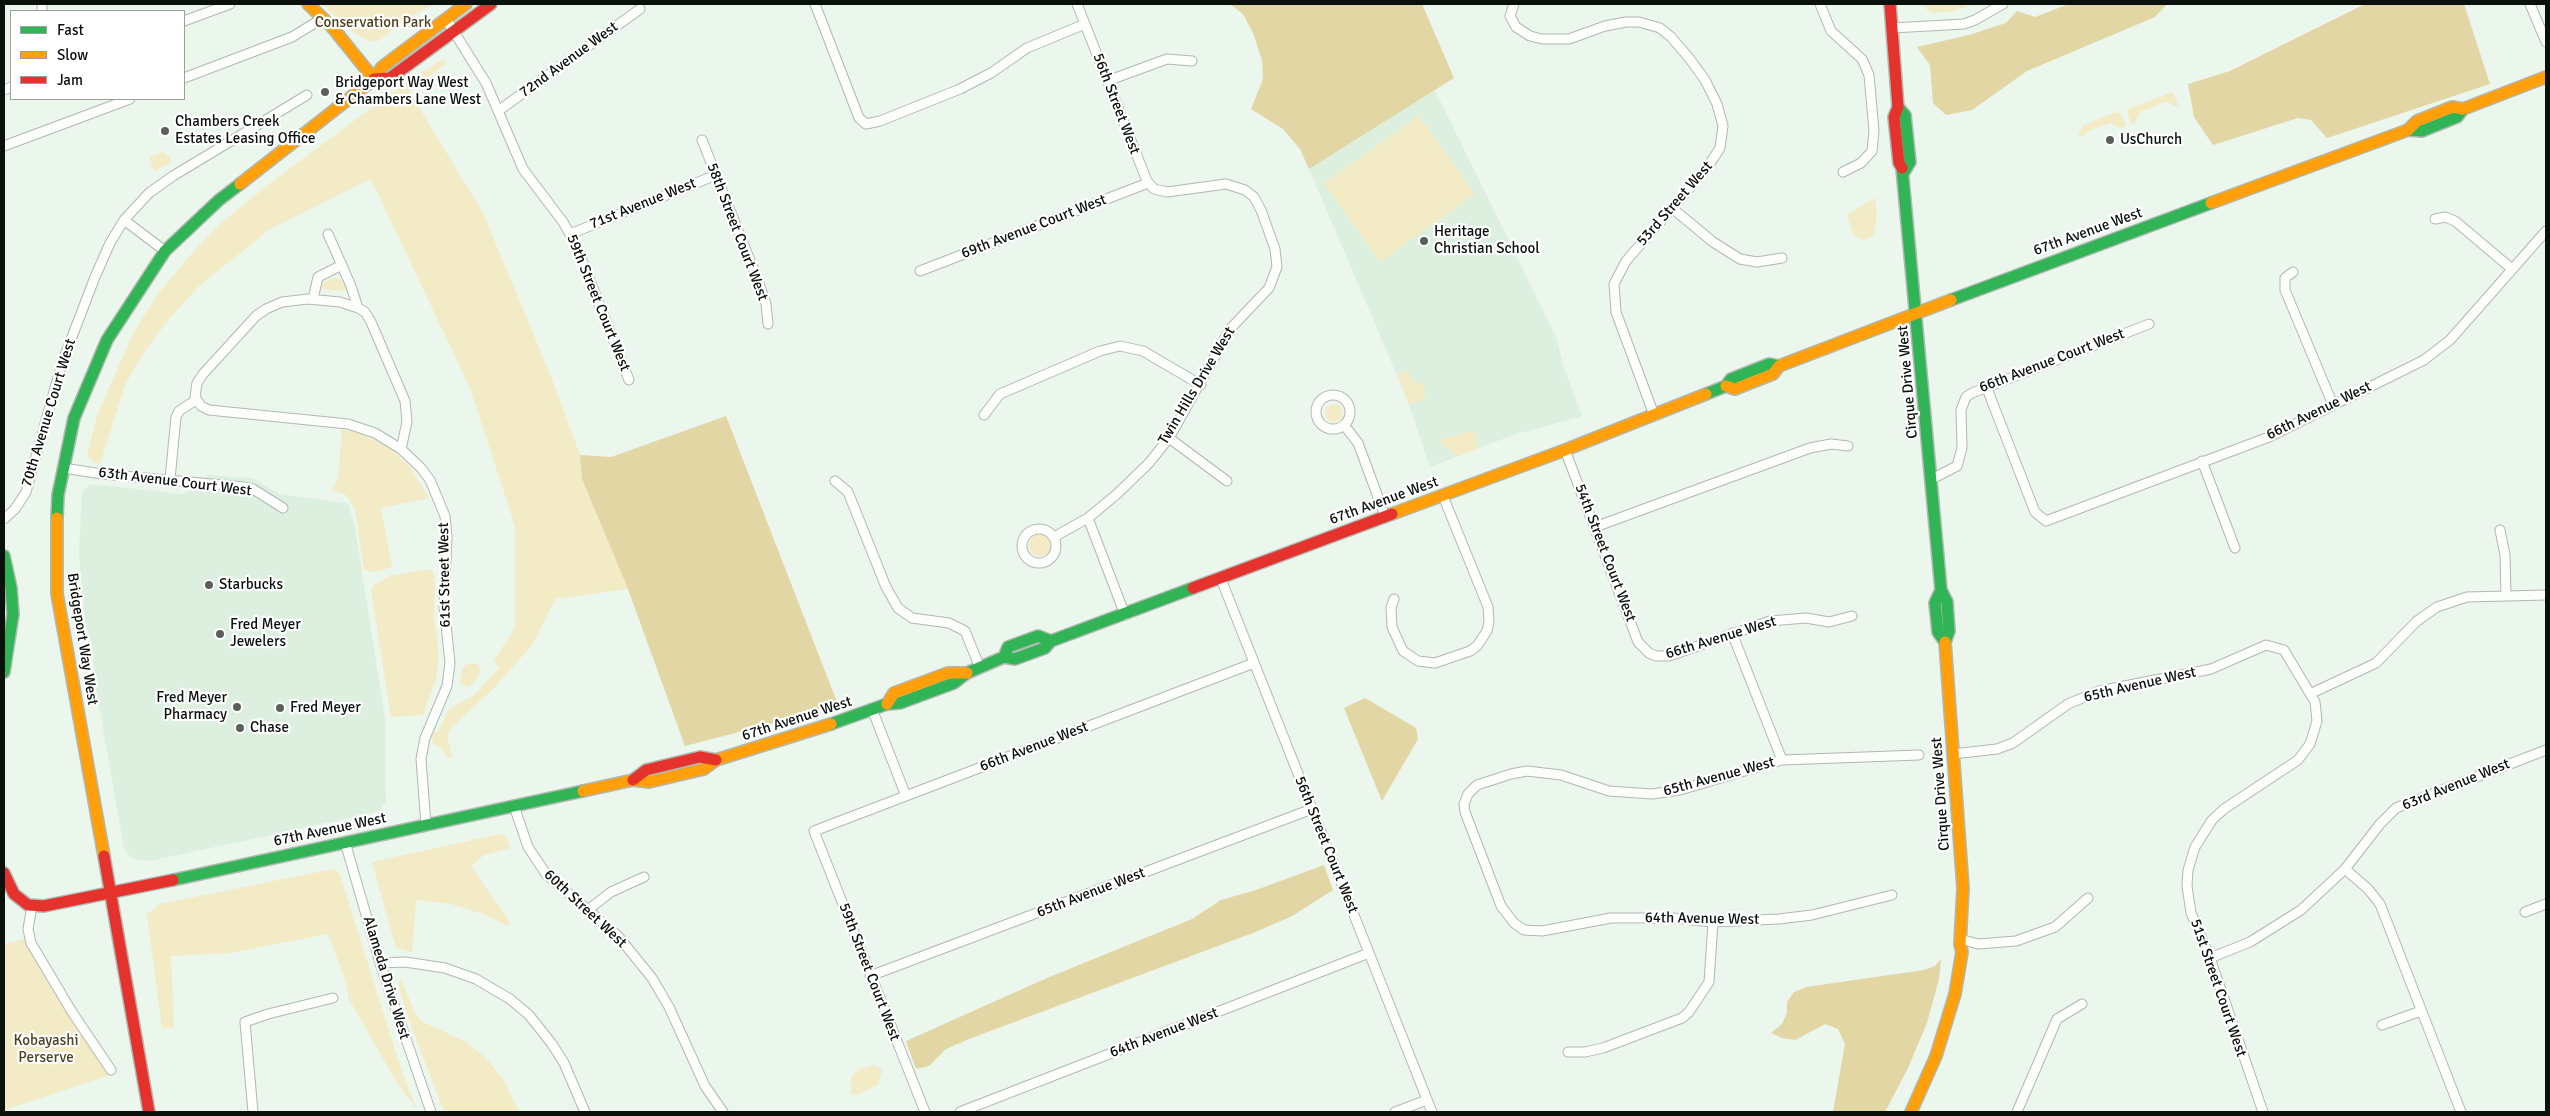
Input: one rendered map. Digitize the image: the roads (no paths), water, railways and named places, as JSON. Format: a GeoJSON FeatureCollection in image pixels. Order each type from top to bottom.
{"type":"FeatureCollection","features":[{"type":"Feature","properties":{"kind":"street"},"geometry":{"type":"LineString","coordinates":[[185,21],[230,4]]}},
{"type":"Feature","properties":{"kind":"street"},"geometry":{"type":"LineString","coordinates":[[308,4],[323,18],[374,79]]}},
{"type":"Feature","properties":{"kind":"street","name":"Bridgeport Way West"},"geometry":{"type":"LineString","coordinates":[[149,1112],[58,594],[56,519],[63,468],[74,418],[107,340],[124,311],[165,251],[219,200],[374,79],[382,67],[466,4]]}},
{"type":"Feature","properties":{"kind":"street","name":"Bridgeport Way West"},"geometry":{"type":"LineString","coordinates":[[374,79],[390,78],[491,4]]}},
{"type":"Feature","properties":{"kind":"street"},"geometry":{"type":"LineString","coordinates":[[815,4],[859,118],[866,124],[931,101],[986,76],[1027,48],[1085,24]]}},
{"type":"Feature","properties":{"kind":"street","name":"56th Street West"},"geometry":{"type":"LineString","coordinates":[[1077,4],[1139,165],[1148,183]]}},
{"type":"Feature","properties":{"kind":"street","name":"53rd Street West"},"geometry":{"type":"LineString","coordinates":[[1514,4],[1510,16],[1516,27],[1542,39],[1569,39],[1614,23],[1639,22],[1660,28],[1672,36],[1714,96],[1721,118],[1723,136],[1720,148],[1714,158],[1621,268],[1614,284],[1613,293],[1620,324],[1654,415]]}},
{"type":"Feature","properties":{"kind":"street"},"geometry":{"type":"LineString","coordinates":[[1820,4],[1831,31],[1862,59],[1869,75],[1874,131],[1872,151],[1862,163],[1843,172]]}},
{"type":"Feature","properties":{"kind":"street","name":"Cirque Drive West"},"geometry":{"type":"LineString","coordinates":[[1890,4],[1898,107],[1905,115],[1910,162],[1904,172],[1941,590],[1947,602],[1949,631],[1945,642],[1962,876],[1961,956],[1948,1022],[1936,1056],[1911,1112]]}},
{"type":"Feature","properties":{"kind":"street"},"geometry":{"type":"LineString","coordinates":[[1892,28],[1964,24],[2003,4]]}},
{"type":"Feature","properties":{"kind":"street"},"geometry":{"type":"LineString","coordinates":[[2530,4],[2546,42]]}},
{"type":"Feature","properties":{"kind":"street","name":"72nd Avenue West"},"geometry":{"type":"LineString","coordinates":[[498,111],[640,9]]}},
{"type":"Feature","properties":{"kind":"street"},"geometry":{"type":"LineString","coordinates":[[185,78],[292,37],[323,18]]}},
{"type":"Feature","properties":{"kind":"street","name":"59th Street Court West"},"geometry":{"type":"LineString","coordinates":[[446,19],[477,66],[523,169],[570,234],[591,280],[630,380]]}},
{"type":"Feature","properties":{"kind":"street"},"geometry":{"type":"LineString","coordinates":[[1107,81],[1167,59],[1192,61]]}},
{"type":"Feature","properties":{"kind":"street","name":"67th Avenue West"},"geometry":{"type":"LineString","coordinates":[[32,906],[112,894],[633,780],[649,782],[704,769],[716,760],[803,734],[886,704],[894,693],[948,672],[967,673],[1004,657],[1015,659],[1045,648],[1051,641],[1565,450],[1726,386],[1735,389],[1773,374],[1779,366],[1917,313],[2408,130],[2422,131],[2457,117],[2464,109],[2546,77]]}},
{"type":"Feature","properties":{"kind":"street","name":"70th Avenue Court West"},"geometry":{"type":"LineString","coordinates":[[4,519],[15,509],[26,492],[62,363],[95,277],[110,243],[124,220],[149,193],[173,176],[308,95]]}},
{"type":"Feature","properties":{"kind":"street"},"geometry":{"type":"LineString","coordinates":[[4,146],[127,100]]}},
{"type":"Feature","properties":{"kind":"street","name":"58th Street Court West"},"geometry":{"type":"LineString","coordinates":[[702,140],[761,288],[768,324]]}},
{"type":"Feature","properties":{"kind":"street","name":"71st Avenue West"},"geometry":{"type":"LineString","coordinates":[[570,234],[716,175]]}},
{"type":"Feature","properties":{"kind":"street","name":"69th Avenue Court West"},"geometry":{"type":"LineString","coordinates":[[920,271],[1148,183]]}},
{"type":"Feature","properties":{"kind":"street","name":"Twin Hills Drive West"},"geometry":{"type":"LineString","coordinates":[[1054,537],[1088,518],[1134,479],[1169,438],[1201,385],[1230,329],[1269,288],[1276,272],[1275,249],[1257,201],[1241,187],[1221,184],[1167,192],[1158,191],[1148,183]]}},
{"type":"Feature","properties":{"kind":"street"},"geometry":{"type":"LineString","coordinates":[[1672,208],[1713,242],[1740,259],[1757,262],[1782,258]]}},
{"type":"Feature","properties":{"kind":"street"},"geometry":{"type":"LineString","coordinates":[[2435,219],[2445,217],[2455,221],[2512,269]]}},
{"type":"Feature","properties":{"kind":"street"},"geometry":{"type":"LineString","coordinates":[[124,220],[165,251]]}},
{"type":"Feature","properties":{"kind":"street","name":"66th Avenue West"},"geometry":{"type":"LineString","coordinates":[[1986,386],[2036,512],[2046,520],[2269,436],[2424,360],[2441,348],[2546,231]]}},
{"type":"Feature","properties":{"kind":"street"},"geometry":{"type":"LineString","coordinates":[[328,234],[358,308]]}},
{"type":"Feature","properties":{"kind":"street"},"geometry":{"type":"LineString","coordinates":[[313,299],[318,277],[342,265]]}},
{"type":"Feature","properties":{"kind":"street"},"geometry":{"type":"LineString","coordinates":[[2294,272],[2285,278],[2285,290],[2333,405]]}},
{"type":"Feature","properties":{"kind":"street"},"geometry":{"type":"LineString","coordinates":[[313,299],[340,302],[358,308],[364,312],[371,322],[405,401],[407,422],[401,449],[376,433],[348,424],[217,411],[204,408],[196,400],[196,388],[200,378],[256,316],[282,302],[313,299]]}},
{"type":"Feature","properties":{"kind":"street","name":"66th Avenue Court West"},"geometry":{"type":"LineString","coordinates":[[1932,479],[1957,466],[1962,448],[1962,403],[1972,393],[2149,324]]}},
{"type":"Feature","properties":{"kind":"street"},"geometry":{"type":"LineString","coordinates":[[984,415],[1000,394],[1100,351],[1120,346],[1143,351],[1201,385]]}},
{"type":"Feature","properties":{"kind":"street"},"geometry":{"type":"LineString","coordinates":[[170,479],[176,417],[184,407],[196,400]]}},
{"type":"Feature","properties":{"kind":"street"},"geometry":{"type":"LineString","coordinates":[[1344,425],[1358,443],[1385,516]]}},
{"type":"Feature","properties":{"kind":"street"},"geometry":{"type":"LineString","coordinates":[[1169,438],[1227,481]]}},
{"type":"Feature","properties":{"kind":"street"},"geometry":{"type":"LineString","coordinates":[[1595,527],[1810,448],[1832,444],[1848,446]]}},
{"type":"Feature","properties":{"kind":"street","name":"61st Street West"},"geometry":{"type":"LineString","coordinates":[[401,449],[422,468],[434,488],[445,516],[447,536],[444,606],[449,674],[442,700],[425,738],[422,755],[426,825]]}},
{"type":"Feature","properties":{"kind":"street","name":"54th Street Court West"},"geometry":{"type":"LineString","coordinates":[[1565,450],[1638,642],[1649,653]]}},
{"type":"Feature","properties":{"kind":"street"},"geometry":{"type":"LineString","coordinates":[[2202,462],[2235,548]]}},
{"type":"Feature","properties":{"kind":"street","name":"63th Avenue Court West"},"geometry":{"type":"LineString","coordinates":[[63,468],[254,490],[283,508]]}},
{"type":"Feature","properties":{"kind":"street"},"geometry":{"type":"LineString","coordinates":[[836,481],[848,492],[886,587],[898,608],[912,618],[950,623],[965,631],[980,668]]}},
{"type":"Feature","properties":{"kind":"street"},"geometry":{"type":"LineString","coordinates":[[1394,599],[1391,608],[1392,627],[1403,651],[1418,661],[1435,663],[1470,651],[1477,646],[1487,631],[1489,622],[1488,607],[1443,496]]}},
{"type":"Feature","properties":{"kind":"street"},"geometry":{"type":"LineString","coordinates":[[1088,518],[1125,615]]}},
{"type":"Feature","properties":{"kind":"street"},"geometry":{"type":"LineString","coordinates":[[2500,530],[2505,555],[2506,595]]}},
{"type":"Feature","properties":{"kind":"street"},"geometry":{"type":"LineString","coordinates":[[4,556],[11,588],[13,614],[4,672]]}},
{"type":"Feature","properties":{"kind":"street","name":"56th Street Court West"},"geometry":{"type":"LineString","coordinates":[[1221,579],[1432,1112]]}},
{"type":"Feature","properties":{"kind":"street"},"geometry":{"type":"LineString","coordinates":[[2312,693],[2376,663],[2416,621],[2436,607],[2467,597],[2546,594]]}},
{"type":"Feature","properties":{"kind":"street","name":"66th Avenue West"},"geometry":{"type":"LineString","coordinates":[[1649,653],[1669,656],[1732,633],[1782,619],[1806,618],[1829,622],[1852,616]]}},
{"type":"Feature","properties":{"kind":"street"},"geometry":{"type":"LineString","coordinates":[[1732,633],[1782,760]]}},
{"type":"Feature","properties":{"kind":"street","name":"65th Avenue West"},"geometry":{"type":"LineString","coordinates":[[1953,754],[1997,749],[2013,743],[2061,708],[2083,696],[2211,669],[2266,645],[2284,650],[2312,693]]}},
{"type":"Feature","properties":{"kind":"street","name":"66th Avenue West"},"geometry":{"type":"LineString","coordinates":[[814,831],[1254,663]]}},
{"type":"Feature","properties":{"kind":"street","name":"51st Street Court West"},"geometry":{"type":"LineString","coordinates":[[2263,1112],[2188,899],[2187,886],[2190,861],[2203,832],[2212,820],[2224,809],[2291,765],[2305,752],[2313,738],[2317,721],[2312,693]]}},
{"type":"Feature","properties":{"kind":"street"},"geometry":{"type":"LineString","coordinates":[[872,709],[906,796]]}},
{"type":"Feature","properties":{"kind":"street","name":"63rd Avenue West"},"geometry":{"type":"LineString","coordinates":[[2210,958],[2250,942],[2285,922],[2317,898],[2345,869],[2380,824],[2401,806],[2546,750]]}},
{"type":"Feature","properties":{"kind":"street","name":"65th Avenue West"},"geometry":{"type":"LineString","coordinates":[[1514,923],[1501,906],[1465,812],[1464,804],[1468,794],[1477,785],[1527,771],[1560,775],[1609,791],[1638,794],[1659,793],[1680,790],[1782,760],[1919,755]]}},
{"type":"Feature","properties":{"kind":"street","name":"60th Street West"},"geometry":{"type":"LineString","coordinates":[[514,806],[522,833],[537,862],[559,887],[589,909],[618,936],[652,978],[669,1007],[705,1086],[723,1112]]}},
{"type":"Feature","properties":{"kind":"street","name":"65th Avenue West"},"geometry":{"type":"LineString","coordinates":[[870,976],[1312,809]]}},
{"type":"Feature","properties":{"kind":"street","name":"59th Street Court West"},"geometry":{"type":"LineString","coordinates":[[814,831],[925,1112]]}},
{"type":"Feature","properties":{"kind":"street","name":"Alameda Drive West"},"geometry":{"type":"LineString","coordinates":[[345,842],[380,963],[432,1112]]}},
{"type":"Feature","properties":{"kind":"street"},"geometry":{"type":"LineString","coordinates":[[2345,869],[2368,889],[2380,904],[2461,1112]]}},
{"type":"Feature","properties":{"kind":"street"},"geometry":{"type":"LineString","coordinates":[[4,873],[14,894],[32,906],[28,929],[31,943],[72,1012],[111,1070]]}},
{"type":"Feature","properties":{"kind":"street"},"geometry":{"type":"LineString","coordinates":[[589,909],[611,892],[644,878]]}},
{"type":"Feature","properties":{"kind":"street","name":"64th Avenue West"},"geometry":{"type":"LineString","coordinates":[[1514,923],[1524,930],[1534,931],[1611,918],[1673,918],[1712,922],[1750,922],[1812,915],[1892,895]]}},
{"type":"Feature","properties":{"kind":"street"},"geometry":{"type":"LineString","coordinates":[[1960,942],[1978,944],[2016,941],[2055,927],[2088,898]]}},
{"type":"Feature","properties":{"kind":"street"},"geometry":{"type":"LineString","coordinates":[[2525,912],[2546,904]]}},
{"type":"Feature","properties":{"kind":"street"},"geometry":{"type":"LineString","coordinates":[[1568,1052],[1585,1052],[1603,1048],[1682,1018],[1689,1012],[1709,982],[1712,922]]}},
{"type":"Feature","properties":{"kind":"street","name":"Cirque Drive West"},"geometry":{"type":"LineString","coordinates":[[1902,1112],[1935,1035],[1946,993],[1953,951],[1960,942]]}},
{"type":"Feature","properties":{"kind":"street","name":"64th Avenue West"},"geometry":{"type":"LineString","coordinates":[[960,1112],[1369,953]]}},
{"type":"Feature","properties":{"kind":"street"},"geometry":{"type":"LineString","coordinates":[[380,963],[408,962],[445,968],[476,979],[510,999],[529,1015],[552,1044],[564,1063],[585,1112]]}},
{"type":"Feature","properties":{"kind":"street"},"geometry":{"type":"LineString","coordinates":[[253,1112],[246,1022],[268,1014],[333,998]]}},
{"type":"Feature","properties":{"kind":"street"},"geometry":{"type":"LineString","coordinates":[[2017,1112],[2057,1019],[2082,1004]]}},
{"type":"Feature","properties":{"kind":"street"},"geometry":{"type":"LineString","coordinates":[[2382,1025],[2421,1011]]}},
{"type":"Feature","properties":{"kind":"street"},"geometry":{"type":"LineString","coordinates":[[1394,1112],[1427,1100]]}},
{"type":"Feature","properties":{"kind":"place","name":"Bridgeport Way West & Chambers Lane West"},"geometry":{"type":"Point","coordinates":[325,92]}},
{"type":"Feature","properties":{"kind":"place","name":"Chambers Creek Estates Leasing Office"},"geometry":{"type":"Point","coordinates":[165,131]}},
{"type":"Feature","properties":{"kind":"place","name":"UsChurch"},"geometry":{"type":"Point","coordinates":[2110,140]}},
{"type":"Feature","properties":{"kind":"place","name":"Heritage Christian School"},"geometry":{"type":"Point","coordinates":[1424,241]}},
{"type":"Feature","properties":{"kind":"place","name":"Starbucks"},"geometry":{"type":"Point","coordinates":[209,585]}},
{"type":"Feature","properties":{"kind":"place","name":"Fred Meyer Jewelers"},"geometry":{"type":"Point","coordinates":[220,634]}},
{"type":"Feature","properties":{"kind":"place","name":"Fred Meyer Pharmacy"},"geometry":{"type":"Point","coordinates":[237,707]}},
{"type":"Feature","properties":{"kind":"place","name":"Fred Meyer"},"geometry":{"type":"Point","coordinates":[280,708]}},
{"type":"Feature","properties":{"kind":"place","name":"Chase"},"geometry":{"type":"Point","coordinates":[240,728]}},
{"type":"Feature","properties":{"kind":"park label","name":"Conservation Park"},"geometry":{"type":"Point","coordinates":[373,23]}},
{"type":"Feature","properties":{"kind":"park label","name":"Kobayashi Perserve"},"geometry":{"type":"Point","coordinates":[46,1050]}}]}
